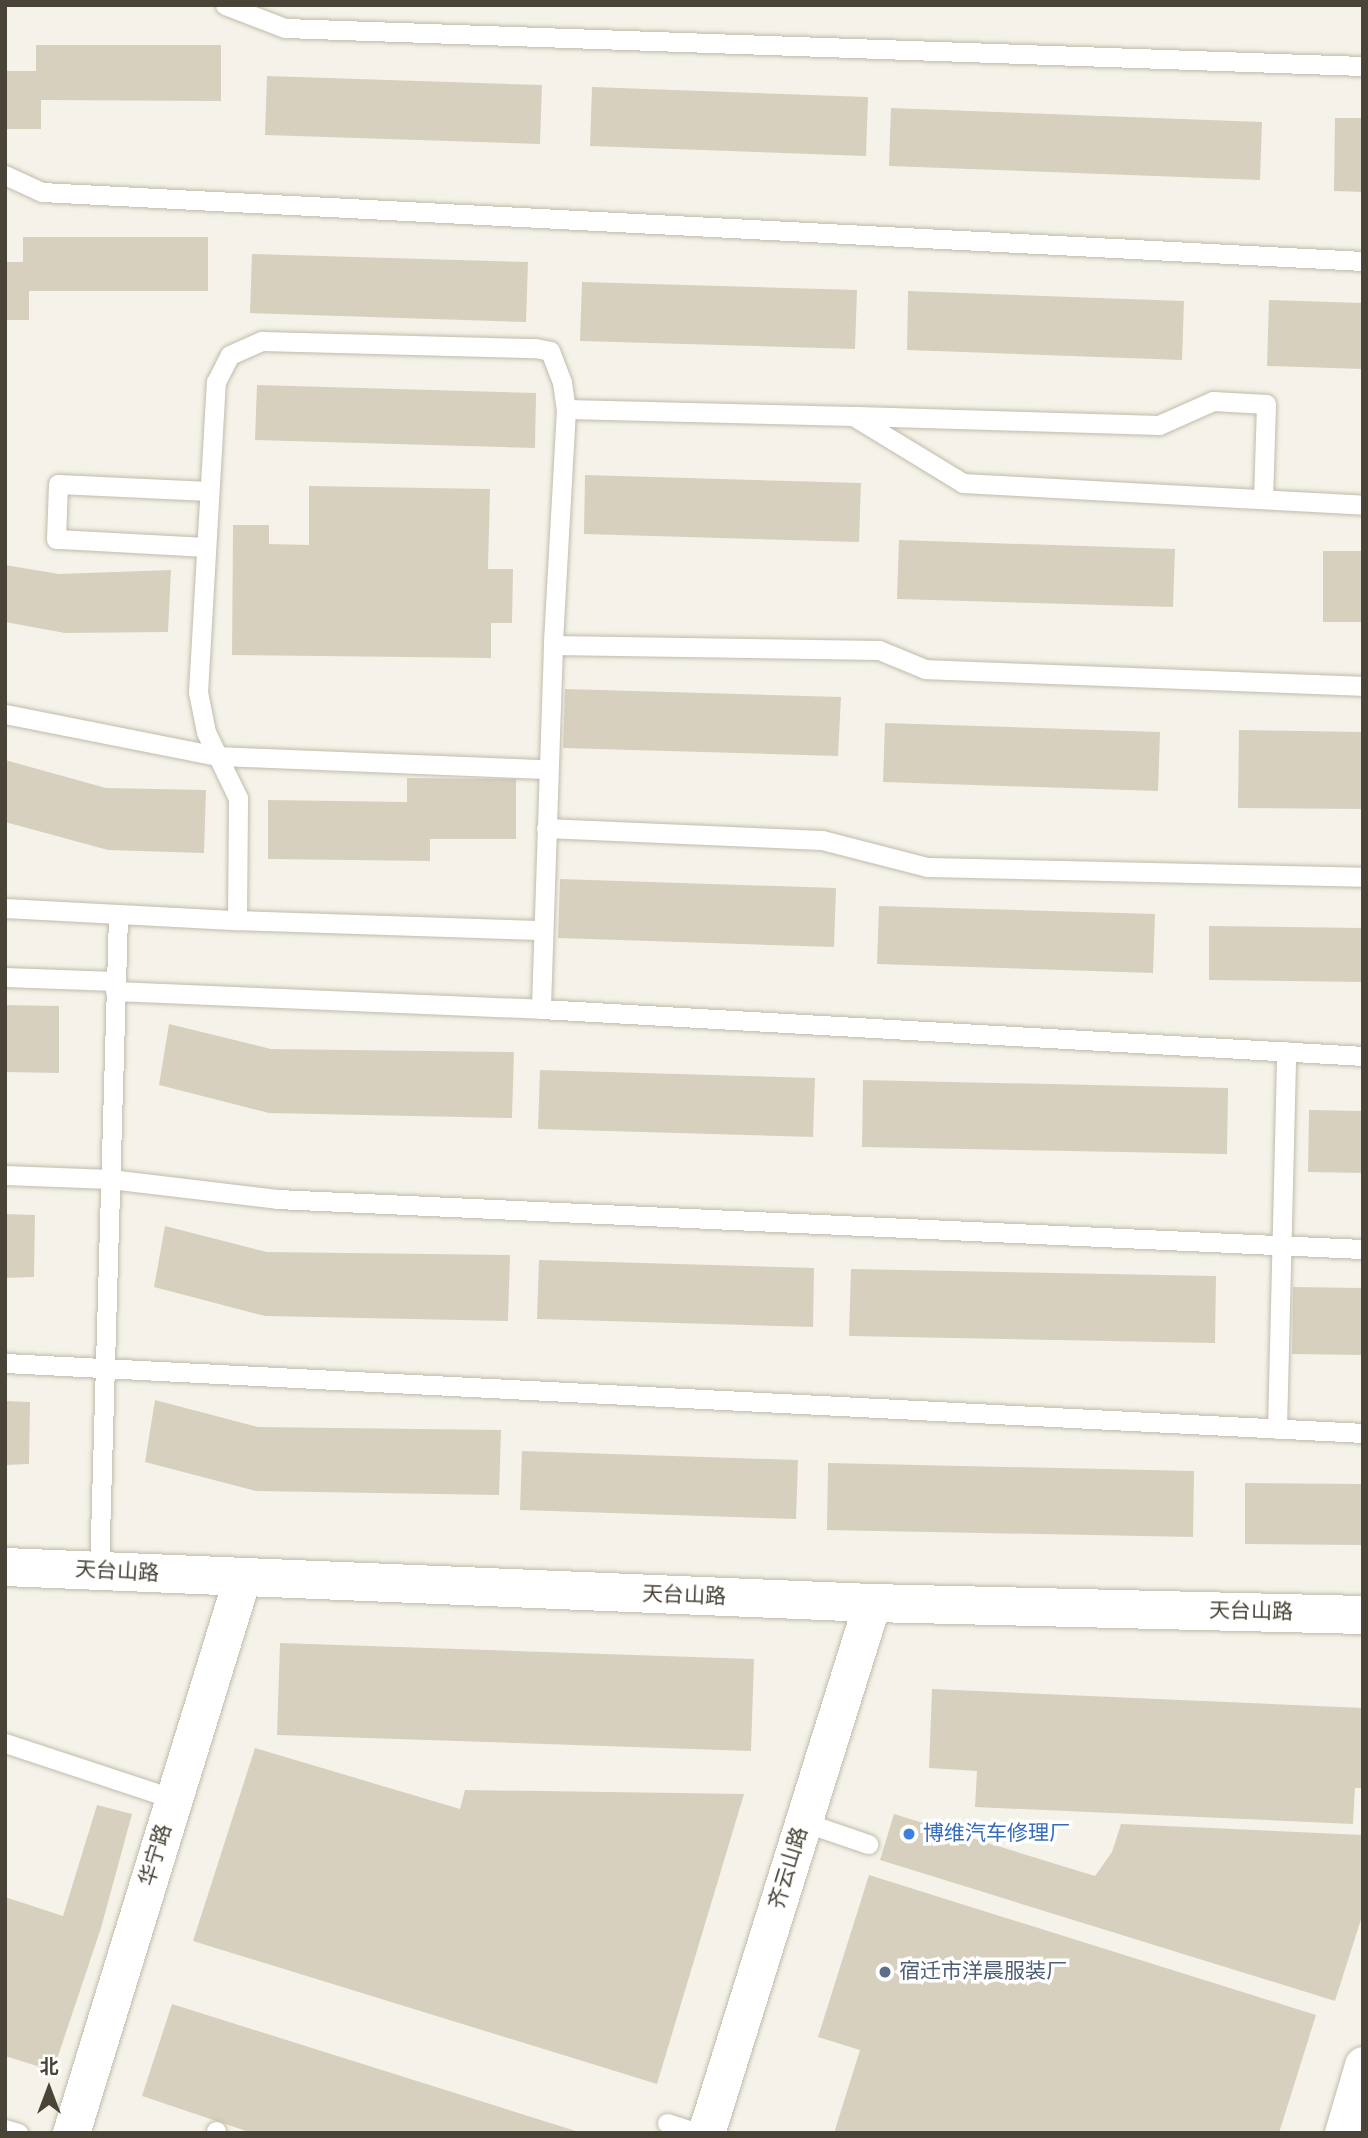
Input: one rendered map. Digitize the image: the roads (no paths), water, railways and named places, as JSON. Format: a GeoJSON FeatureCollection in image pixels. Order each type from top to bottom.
{"type":"FeatureCollection","features":[{"type":"Feature","properties":{"kind":"street","name":"天台山路"},"geometry":{"type":"LineString","coordinates":[[5,1567],[872,1603],[1363,1615]]}},
{"type":"Feature","properties":{"kind":"street","name":"华宁路"},"geometry":{"type":"LineString","coordinates":[[71,2133],[242,1578]]}},
{"type":"Feature","properties":{"kind":"street","name":"齐云山路"},"geometry":{"type":"LineString","coordinates":[[706,2133],[872,1603]]}},
{"type":"Feature","properties":{"kind":"street"},"geometry":{"type":"LineString","coordinates":[[1343,2133],[1363,2065]]}},
{"type":"Feature","properties":{"kind":"lane"},"geometry":{"type":"LineString","coordinates":[[225,5],[285,28],[1363,66]]}},
{"type":"Feature","properties":{"kind":"lane"},"geometry":{"type":"LineString","coordinates":[[5,175],[42,192],[1363,261]]}},
{"type":"Feature","properties":{"kind":"lane"},"geometry":{"type":"LineString","coordinates":[[237,920],[239,798],[206,732],[198,692],[216,382],[230,355],[262,341],[535,348],[550,351],[562,382],[566,409],[553,646],[541,1009]]}},
{"type":"Feature","properties":{"kind":"lane"},"geometry":{"type":"LineString","coordinates":[[566,409],[1159,425],[1213,401],[1266,404],[1263,499]]}},
{"type":"Feature","properties":{"kind":"lane"},"geometry":{"type":"LineString","coordinates":[[853,416],[964,483],[1363,505]]}},
{"type":"Feature","properties":{"kind":"lane"},"geometry":{"type":"LineString","coordinates":[[206,547],[56,538],[58,484],[209,491]]}},
{"type":"Feature","properties":{"kind":"lane"},"geometry":{"type":"LineString","coordinates":[[553,646],[879,650],[925,670],[1363,686]]}},
{"type":"Feature","properties":{"kind":"lane"},"geometry":{"type":"LineString","coordinates":[[5,714],[218,756],[548,769]]}},
{"type":"Feature","properties":{"kind":"lane"},"geometry":{"type":"LineString","coordinates":[[546,828],[822,840],[927,867],[1363,877]]}},
{"type":"Feature","properties":{"kind":"lane"},"geometry":{"type":"LineString","coordinates":[[5,908],[237,920],[543,930]]}},
{"type":"Feature","properties":{"kind":"lane"},"geometry":{"type":"LineString","coordinates":[[99,1571],[118,914]]}},
{"type":"Feature","properties":{"kind":"lane"},"geometry":{"type":"LineString","coordinates":[[5,977],[116,986],[1363,1056]]}},
{"type":"Feature","properties":{"kind":"lane"},"geometry":{"type":"LineString","coordinates":[[1277,1429],[1286,1051]]}},
{"type":"Feature","properties":{"kind":"lane"},"geometry":{"type":"LineString","coordinates":[[5,1175],[110,1179],[277,1199],[1363,1249]]}},
{"type":"Feature","properties":{"kind":"lane"},"geometry":{"type":"LineString","coordinates":[[5,1363],[1363,1433]]}},
{"type":"Feature","properties":{"kind":"lane"},"geometry":{"type":"LineString","coordinates":[[5,1743],[174,1799]]}},
{"type":"Feature","properties":{"kind":"lane"},"geometry":{"type":"LineString","coordinates":[[804,1822],[868,1844]]}},
{"type":"Feature","properties":{"kind":"lane"},"geometry":{"type":"LineString","coordinates":[[667,2123],[698,2133]]}},
{"type":"Feature","properties":{"kind":"lane"},"geometry":{"type":"LineString","coordinates":[[5,2129],[18,2133]]}},
{"type":"Feature","properties":{"kind":"place","name":"博维汽车修理厂"},"geometry":{"type":"Point","coordinates":[909,1834]}},
{"type":"Feature","properties":{"kind":"place","name":"宿迁市洋晨服装厂"},"geometry":{"type":"Point","coordinates":[885,1972]}}]}
